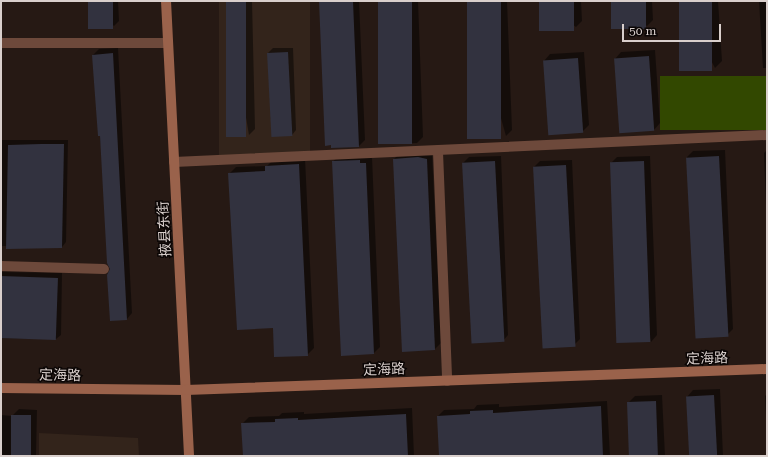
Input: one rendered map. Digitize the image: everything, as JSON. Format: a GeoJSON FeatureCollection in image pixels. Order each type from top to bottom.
{"type":"FeatureCollection","features":[{"type":"Feature","properties":{"kind":"street","name":"掖县东街"},"geometry":{"type":"LineString","coordinates":[[166,1],[189,456]]}},
{"type":"Feature","properties":{"kind":"street"},"geometry":{"type":"LineString","coordinates":[[1,43],[168,43]]}},
{"type":"Feature","properties":{"kind":"street"},"geometry":{"type":"LineString","coordinates":[[174,162],[438,152],[767,135]]}},
{"type":"Feature","properties":{"kind":"street"},"geometry":{"type":"LineString","coordinates":[[438,152],[447,381]]}},
{"type":"Feature","properties":{"kind":"street"},"geometry":{"type":"LineString","coordinates":[[1,266],[104,269]]}},
{"type":"Feature","properties":{"kind":"street","name":"定海路"},"geometry":{"type":"LineString","coordinates":[[1,388],[186,390],[767,369]]}},
{"type":"Feature","properties":{"kind":"shaded area"},"geometry":{"type":"Polygon","coordinates":[[[219,1],[310,1],[310,157],[219,157],[219,1]]]}},
{"type":"Feature","properties":{"kind":"shaded area"},"geometry":{"type":"Polygon","coordinates":[[[39,433],[138,438],[139,456],[39,456],[39,433]]]}},
{"type":"Feature","properties":{"kind":"green space"},"geometry":{"type":"Polygon","coordinates":[[[660,76],[767,76],[767,130],[660,130],[660,76]]]}},
{"type":"Feature","properties":{"kind":"building"},"geometry":{"type":"Polygon","coordinates":[[[88,1],[113,1],[113,29],[88,29],[88,1]]]}},
{"type":"Feature","properties":{"kind":"building"},"geometry":{"type":"Polygon","coordinates":[[[226,1],[246,1],[246,137],[226,137],[226,1]]]}},
{"type":"Feature","properties":{"kind":"building"},"geometry":{"type":"Polygon","coordinates":[[[319,1],[353,1],[359,147],[331,148],[331,145],[325,146],[319,1]]]}},
{"type":"Feature","properties":{"kind":"building"},"geometry":{"type":"Polygon","coordinates":[[[378,1],[412,1],[412,144],[378,144],[378,1]]]}},
{"type":"Feature","properties":{"kind":"building"},"geometry":{"type":"Polygon","coordinates":[[[467,1],[501,1],[501,139],[467,139],[467,1]]]}},
{"type":"Feature","properties":{"kind":"building"},"geometry":{"type":"Polygon","coordinates":[[[539,1],[574,1],[574,31],[539,31],[539,1]]]}},
{"type":"Feature","properties":{"kind":"building"},"geometry":{"type":"Polygon","coordinates":[[[611,1],[646,1],[646,29],[611,29],[611,1]]]}},
{"type":"Feature","properties":{"kind":"building"},"geometry":{"type":"Polygon","coordinates":[[[679,1],[712,1],[712,71],[679,71],[679,1]]]}},
{"type":"Feature","properties":{"kind":"building"},"geometry":{"type":"Polygon","coordinates":[[[288,52],[292,136],[271,137],[267,53],[288,52]]]}},
{"type":"Feature","properties":{"kind":"building"},"geometry":{"type":"Polygon","coordinates":[[[113,53],[127,320],[110,321],[107,275],[110,269],[107,263],[100,136],[98,136],[92,55],[113,53]]]}},
{"type":"Feature","properties":{"kind":"building"},"geometry":{"type":"Polygon","coordinates":[[[649,56],[654,131],[619,133],[614,58],[649,56]]]}},
{"type":"Feature","properties":{"kind":"building"},"geometry":{"type":"Polygon","coordinates":[[[578,58],[583,133],[548,135],[543,60],[578,58]]]}},
{"type":"Feature","properties":{"kind":"building"},"geometry":{"type":"Polygon","coordinates":[[[64,144],[62,248],[6,249],[8,145],[64,144]]]}},
{"type":"Feature","properties":{"kind":"building"},"geometry":{"type":"Polygon","coordinates":[[[719,156],[728,337],[696,338],[686,158],[719,156]]]}},
{"type":"Feature","properties":{"kind":"building"},"geometry":{"type":"Polygon","coordinates":[[[418,157],[427,159],[435,350],[402,352],[393,159],[418,157]]]}},
{"type":"Feature","properties":{"kind":"building"},"geometry":{"type":"Polygon","coordinates":[[[360,160],[360,163],[366,163],[374,354],[341,356],[332,161],[360,160]]]}},
{"type":"Feature","properties":{"kind":"building"},"geometry":{"type":"Polygon","coordinates":[[[495,161],[504,342],[472,343],[462,163],[495,161]]]}},
{"type":"Feature","properties":{"kind":"building"},"geometry":{"type":"Polygon","coordinates":[[[644,161],[650,342],[616,343],[610,162],[644,161]]]}},
{"type":"Feature","properties":{"kind":"building"},"geometry":{"type":"Polygon","coordinates":[[[299,164],[308,356],[274,357],[273,328],[237,330],[228,173],[265,171],[265,166],[299,164]]]}},
{"type":"Feature","properties":{"kind":"building"},"geometry":{"type":"Polygon","coordinates":[[[566,165],[576,347],[543,348],[533,167],[566,165]]]}},
{"type":"Feature","properties":{"kind":"building"},"geometry":{"type":"Polygon","coordinates":[[[1,276],[58,278],[56,340],[1,338],[1,276]]]}},
{"type":"Feature","properties":{"kind":"building"},"geometry":{"type":"Polygon","coordinates":[[[714,395],[717,456],[689,456],[686,396],[714,395]]]}},
{"type":"Feature","properties":{"kind":"building"},"geometry":{"type":"Polygon","coordinates":[[[656,401],[658,456],[629,456],[627,402],[656,401]]]}},
{"type":"Feature","properties":{"kind":"building"},"geometry":{"type":"Polygon","coordinates":[[[601,406],[603,456],[439,456],[437,416],[470,414],[470,411],[493,410],[493,413],[601,406]]]}},
{"type":"Feature","properties":{"kind":"building"},"geometry":{"type":"Polygon","coordinates":[[[406,414],[408,456],[243,456],[241,423],[275,422],[275,419],[298,418],[298,420],[406,414]]]}},
{"type":"Feature","properties":{"kind":"building"},"geometry":{"type":"Polygon","coordinates":[[[11,415],[31,415],[31,456],[11,456],[11,415]]]}}]}
